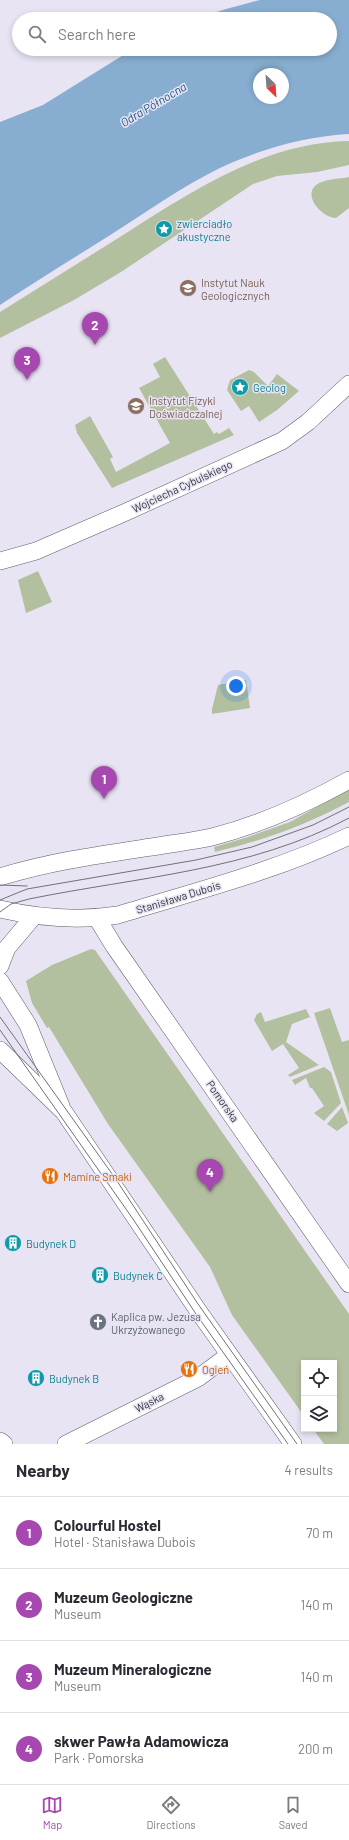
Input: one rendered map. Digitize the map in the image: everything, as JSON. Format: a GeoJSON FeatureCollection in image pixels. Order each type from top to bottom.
{"type":"FeatureCollection","features":[{"type":"Feature","properties":{"kind":"street","name":"Wojciecha Cybulskiego"},"geometry":{"type":"LineString","coordinates":[[0,561],[36,551],[282,441],[308,422],[349,384]]}},
{"type":"Feature","properties":{"kind":"street"},"geometry":{"type":"LineString","coordinates":[[0,877],[29,868],[211,837],[251,826],[311,800],[349,780]]}},
{"type":"Feature","properties":{"kind":"street","name":"Stanisława Dubois"},"geometry":{"type":"LineString","coordinates":[[0,909],[34,916],[97,918],[118,915],[261,871],[320,850],[349,836]]}},
{"type":"Feature","properties":{"kind":"street"},"geometry":{"type":"LineString","coordinates":[[0,865],[29,868]]}},
{"type":"Feature","properties":{"kind":"street"},"geometry":{"type":"LineString","coordinates":[[0,966],[7,948],[34,916]]}},
{"type":"Feature","properties":{"kind":"street","name":"Pomorska"},"geometry":{"type":"LineString","coordinates":[[97,918],[114,946],[348,1280]]}},
{"type":"Feature","properties":{"kind":"street"},"geometry":{"type":"LineString","coordinates":[[0,981],[28,1025],[64,1112],[229,1355],[293,1444]]}},
{"type":"Feature","properties":{"kind":"street"},"geometry":{"type":"LineString","coordinates":[[0,1050],[64,1112]]}},
{"type":"Feature","properties":{"kind":"street","name":"Wąska"},"geometry":{"type":"LineString","coordinates":[[66,1444],[198,1378],[229,1355]]}},
{"type":"Feature","properties":{"kind":"street"},"geometry":{"type":"LineString","coordinates":[[0,1441],[4,1444]]}},
{"type":"Feature","properties":{"kind":"green space"},"geometry":{"type":"Polygon","coordinates":[[[349,141],[349,165],[317,172],[277,176],[253,184],[121,272],[74,300],[0,338],[0,312],[175,202],[230,172],[259,160],[288,150],[318,144],[349,141]]]}},
{"type":"Feature","properties":{"kind":"green space"},"geometry":{"type":"Polygon","coordinates":[[[349,177],[349,208],[336,218],[325,214],[316,206],[311,195],[312,190],[319,183],[349,177]]]}},
{"type":"Feature","properties":{"kind":"green space"},"geometry":{"type":"Polygon","coordinates":[[[165,357],[214,434],[217,432],[219,434],[229,428],[234,435],[112,488],[77,433],[75,425],[90,416],[113,457],[110,459],[116,472],[170,443],[139,388],[160,377],[153,364],[165,357]]]}},
{"type":"Feature","properties":{"kind":"green space"},"geometry":{"type":"Polygon","coordinates":[[[249,370],[254,372],[268,386],[277,374],[299,391],[277,410],[259,422],[249,406],[241,411],[227,390],[230,380],[249,370]]]}},
{"type":"Feature","properties":{"kind":"green space"},"geometry":{"type":"Polygon","coordinates":[[[38,571],[52,602],[26,613],[18,580],[38,571]]]}},
{"type":"Feature","properties":{"kind":"green space"},"geometry":{"type":"Polygon","coordinates":[[[246,680],[250,708],[212,714],[218,685],[246,680]]]}},
{"type":"Feature","properties":{"kind":"green space"},"geometry":{"type":"Polygon","coordinates":[[[349,789],[349,802],[317,818],[250,843],[215,852],[214,847],[290,822],[349,789]]]}},
{"type":"Feature","properties":{"kind":"green space"},"geometry":{"type":"Polygon","coordinates":[[[91,949],[95,950],[349,1314],[349,1444],[324,1444],[315,1432],[337,1432],[337,1360],[301,1360],[301,1412],[232,1315],[210,1267],[108,1124],[49,1027],[47,1028],[32,1003],[26,981],[52,965],[91,949]]]}},
{"type":"Feature","properties":{"kind":"green space"},"geometry":{"type":"Polygon","coordinates":[[[330,1008],[342,1042],[349,1040],[349,1115],[314,1013],[330,1008]]]}},
{"type":"Feature","properties":{"kind":"green space"},"geometry":{"type":"Polygon","coordinates":[[[306,1009],[310,1017],[292,1024],[286,1042],[319,1065],[290,1077],[288,1075],[299,1068],[283,1044],[272,1051],[254,1020],[257,1014],[261,1012],[265,1022],[306,1009]]]}},
{"type":"Feature","properties":{"kind":"green space"},"geometry":{"type":"Polygon","coordinates":[[[324,1067],[331,1072],[341,1103],[324,1121],[314,1113],[324,1106],[312,1088],[310,1088],[306,1078],[295,1085],[292,1080],[324,1067]]]}},
{"type":"Feature","properties":{"kind":"green space"},"geometry":{"type":"Polygon","coordinates":[[[342,1107],[348,1123],[337,1131],[327,1124],[342,1107]]]}},
{"type":"Feature","properties":{"kind":"water","name":"Odra Północna"},"geometry":{"type":"Polygon","coordinates":[[[260,0],[349,0],[349,134],[333,135],[282,145],[233,162],[218,169],[166,199],[0,305],[0,122],[43,105],[122,56],[337,56],[337,12],[217,12],[260,0]]]}},
{"type":"Feature","properties":{"kind":"tram line"},"geometry":{"type":"LineString","coordinates":[[0,900],[27,889],[196,860],[252,847],[313,825],[349,807]]}},
{"type":"Feature","properties":{"kind":"tram line"},"geometry":{"type":"LineString","coordinates":[[0,912],[11,904],[29,899],[152,878],[233,861],[272,850],[311,836],[349,818]]}},
{"type":"Feature","properties":{"kind":"tram line"},"geometry":{"type":"LineString","coordinates":[[0,885],[27,886]]}},
{"type":"Feature","properties":{"kind":"tram line"},"geometry":{"type":"LineString","coordinates":[[0,1017],[115,1178],[198,1304],[297,1444]]}},
{"type":"Feature","properties":{"kind":"tram line"},"geometry":{"type":"LineString","coordinates":[[0,1030],[133,1219],[196,1314],[288,1444]]}},
{"type":"Feature","properties":{"kind":"place","name":"zwierciadło akustyczne"},"geometry":{"type":"Point","coordinates":[164,229]}},
{"type":"Feature","properties":{"kind":"place","name":"Instytut Nauk Geologicznych"},"geometry":{"type":"Point","coordinates":[188,288]}},
{"type":"Feature","properties":{"kind":"place","name":"Muzeum Geologiczne"},"geometry":{"type":"Point","coordinates":[95,345]}},
{"type":"Feature","properties":{"kind":"place","name":"Muzeum Mineralogiczne"},"geometry":{"type":"Point","coordinates":[27,380]}},
{"type":"Feature","properties":{"kind":"place","name":"Geolog"},"geometry":{"type":"Point","coordinates":[240,387]}},
{"type":"Feature","properties":{"kind":"place","name":"Instytut Fizyki Doświadczalnej"},"geometry":{"type":"Point","coordinates":[136,406]}},
{"type":"Feature","properties":{"kind":"place","name":"Colourful Hostel"},"geometry":{"type":"Point","coordinates":[104,799]}},
{"type":"Feature","properties":{"kind":"place","name":"Mamine Smaki"},"geometry":{"type":"Point","coordinates":[50,1176]}},
{"type":"Feature","properties":{"kind":"place","name":"skwer Pawła Adamowicza"},"geometry":{"type":"Point","coordinates":[210,1192]}},
{"type":"Feature","properties":{"kind":"place","name":"Budynek D"},"geometry":{"type":"Point","coordinates":[13,1243]}},
{"type":"Feature","properties":{"kind":"place","name":"Budynek C"},"geometry":{"type":"Point","coordinates":[100,1275]}},
{"type":"Feature","properties":{"kind":"place","name":"Kaplica pw. Jezusa Ukrzyżowanego"},"geometry":{"type":"Point","coordinates":[98,1322]}},
{"type":"Feature","properties":{"kind":"place","name":"Ogień"},"geometry":{"type":"Point","coordinates":[189,1369]}},
{"type":"Feature","properties":{"kind":"place","name":"Budynek B"},"geometry":{"type":"Point","coordinates":[36,1378]}}]}
